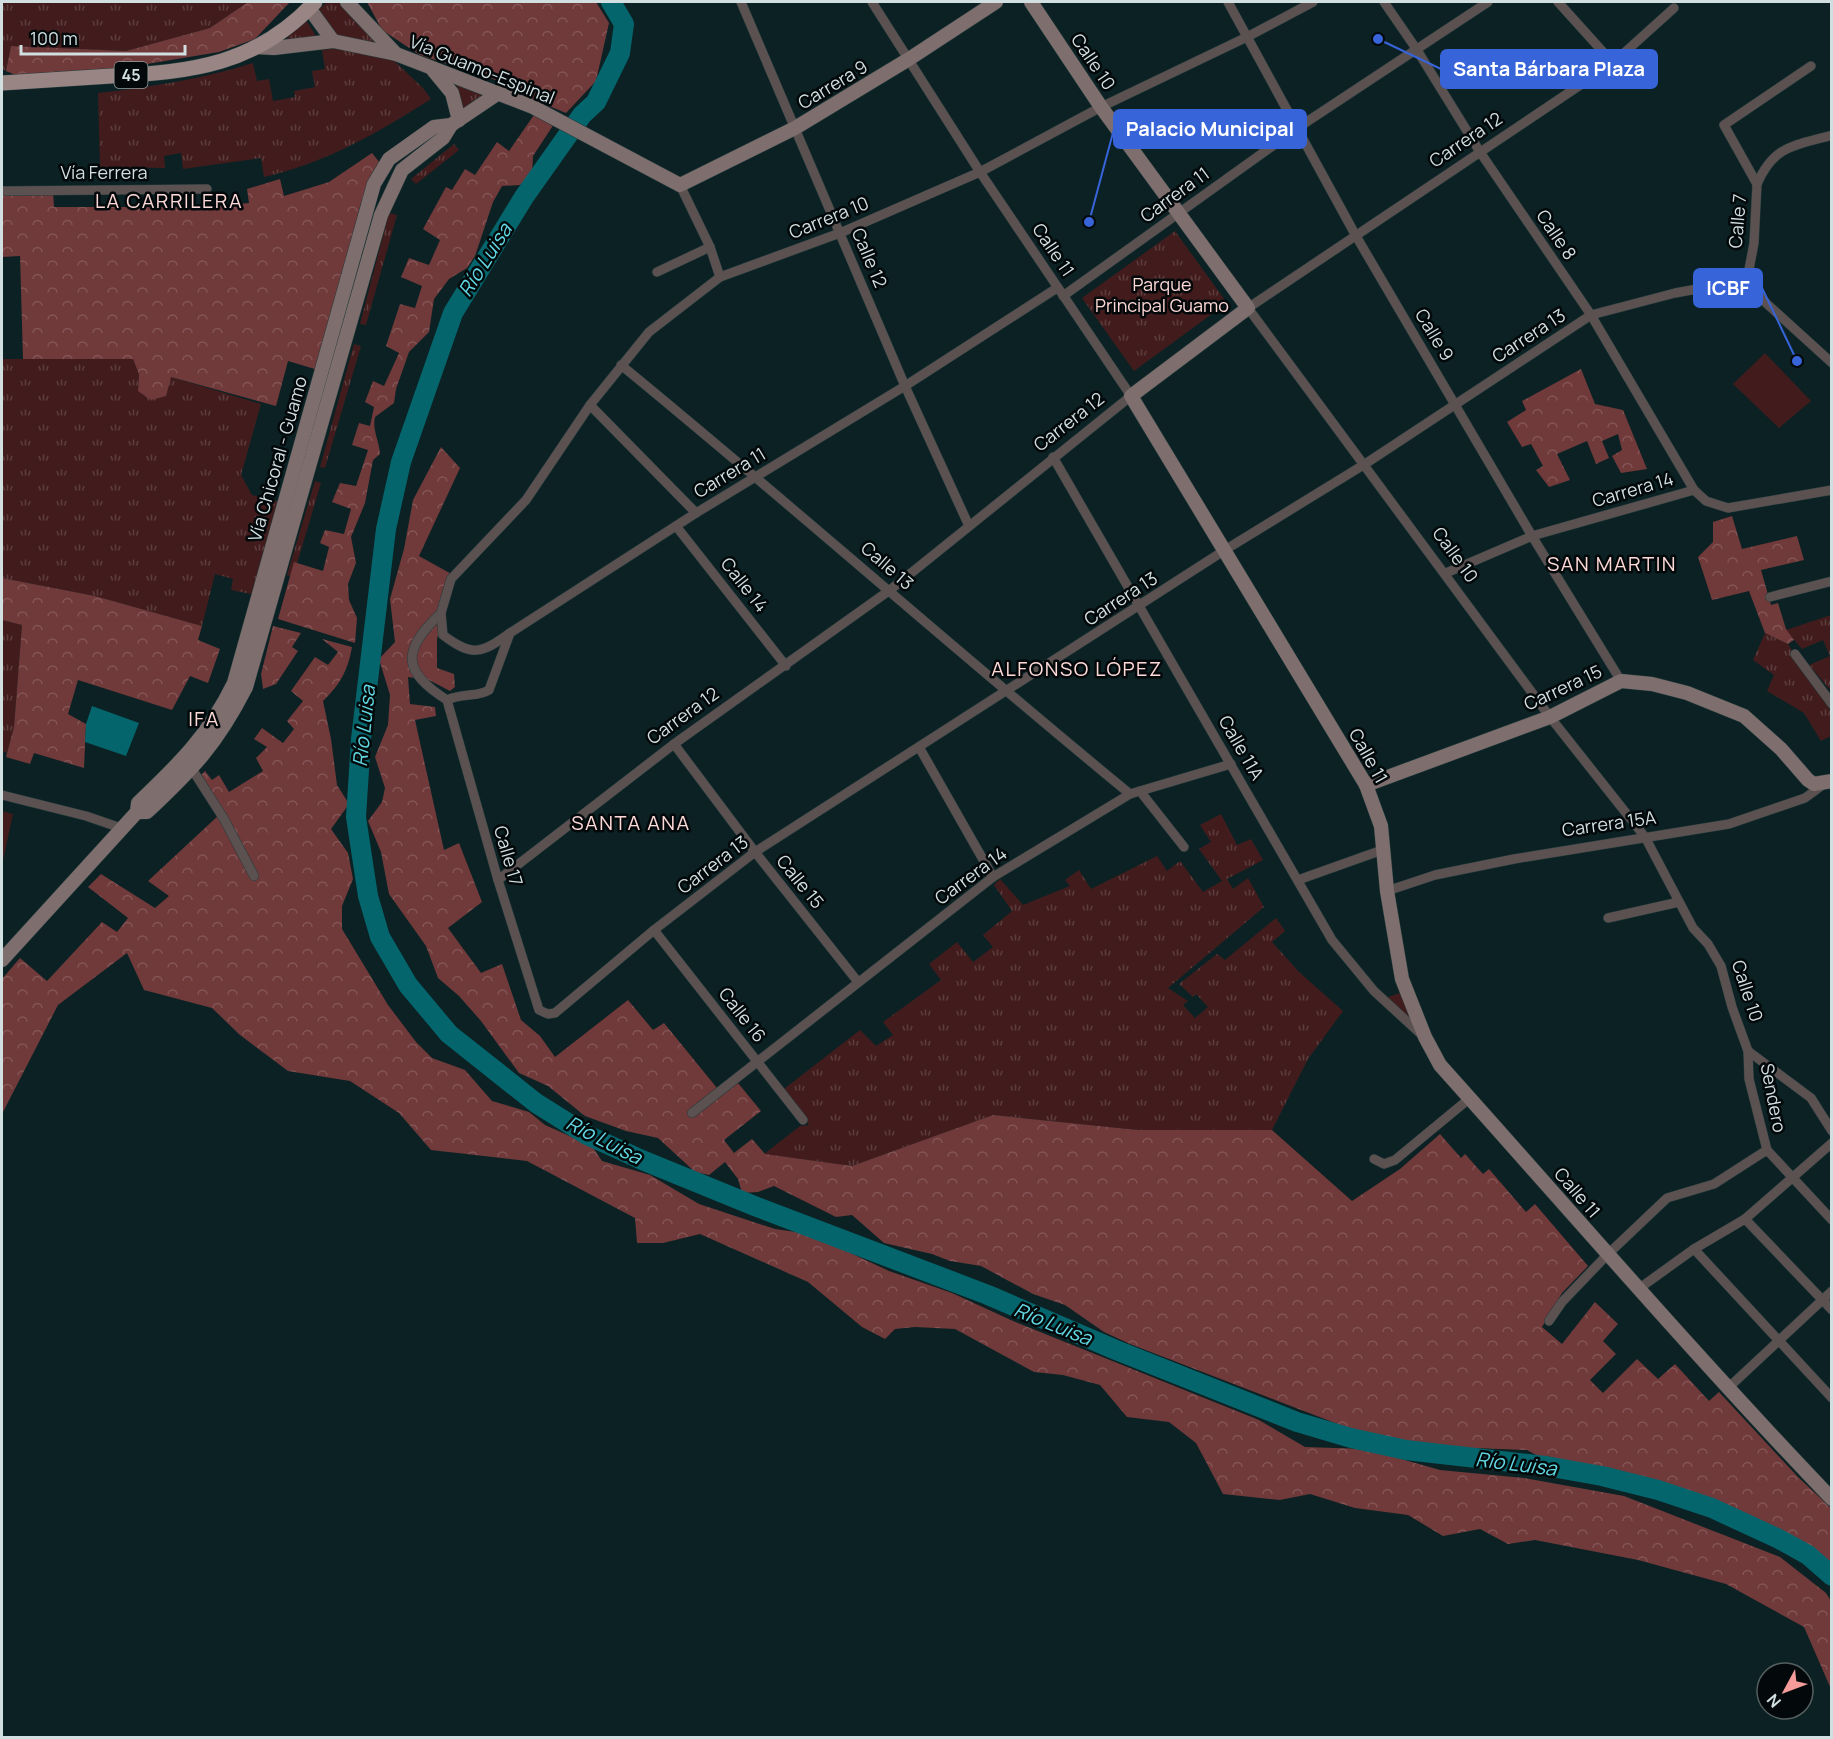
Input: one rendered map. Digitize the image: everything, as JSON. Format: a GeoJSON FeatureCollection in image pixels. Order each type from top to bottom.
{"type":"FeatureCollection","features":[{"type":"Feature","properties":{"kind":"main road","name":"45"},"geometry":{"type":"LineString","coordinates":[[2,83],[183,72],[225,60],[255,47],[280,32],[312,5]]}},
{"type":"Feature","properties":{"kind":"street"},"geometry":{"type":"LineString","coordinates":[[347,2],[358,7],[396,54]]}},
{"type":"Feature","properties":{"kind":"street","name":"Calle 12"},"geometry":{"type":"LineString","coordinates":[[741,2],[905,386],[969,525]]}},
{"type":"Feature","properties":{"kind":"street","name":"Calle 11"},"geometry":{"type":"LineString","coordinates":[[872,2],[980,172],[1131,396],[1366,785],[1381,826],[1385,849],[1387,891],[1402,979],[1425,1037],[1440,1065],[1726,1389],[1832,1499]]}},
{"type":"Feature","properties":{"kind":"street","name":"Carrera 9"},"geometry":{"type":"LineString","coordinates":[[680,186],[795,128],[909,59],[996,2]]}},
{"type":"Feature","properties":{"kind":"street","name":"Calle 10"},"geometry":{"type":"LineString","coordinates":[[1030,2],[1177,213],[1446,573],[1550,717],[1645,837],[1693,928],[1708,944],[1721,966],[1748,1052]]}},
{"type":"Feature","properties":{"kind":"street","name":"Calle 9"},"geometry":{"type":"LineString","coordinates":[[1228,2],[1299,127],[1356,236],[1532,536],[1621,681]]}},
{"type":"Feature","properties":{"kind":"street","name":"Carrera 10"},"geometry":{"type":"LineString","coordinates":[[441,613],[451,579],[526,500],[590,405],[621,365],[649,332],[720,276],[840,233],[980,172],[1101,106],[1247,37],[1313,2]]}},
{"type":"Feature","properties":{"kind":"street","name":"Calle 8"},"geometry":{"type":"LineString","coordinates":[[1384,2],[1417,50],[1480,152],[1591,315],[1694,490]]}},
{"type":"Feature","properties":{"kind":"street","name":"Carrera 11"},"geometry":{"type":"LineString","coordinates":[[441,613],[443,635],[462,649],[484,651],[676,525],[1060,292],[1109,265],[1177,213],[1299,127],[1488,2]]}},
{"type":"Feature","properties":{"kind":"street"},"geometry":{"type":"LineString","coordinates":[[1558,2],[1613,63]]}},
{"type":"Feature","properties":{"kind":"street"},"geometry":{"type":"LineString","coordinates":[[312,5],[333,41]]}},
{"type":"Feature","properties":{"kind":"street","name":"Carrera 12"},"geometry":{"type":"LineString","coordinates":[[498,880],[674,744],[890,590],[1053,457],[1248,308],[1613,63],[1674,8]]}},
{"type":"Feature","properties":{"kind":"street","name":"Vía Guamo-Espinal"},"geometry":{"type":"LineString","coordinates":[[255,47],[274,48],[333,41],[396,54],[533,107],[680,186]]}},
{"type":"Feature","properties":{"kind":"street","name":"Calle 7"},"geometry":{"type":"LineString","coordinates":[[1747,280],[1754,243],[1757,184],[1724,125],[1811,66]]}},
{"type":"Feature","properties":{"kind":"street"},"geometry":{"type":"LineString","coordinates":[[429,67],[442,78],[452,93],[455,122]]}},
{"type":"Feature","properties":{"kind":"street"},"geometry":{"type":"LineString","coordinates":[[2,74],[20,82]]}},
{"type":"Feature","properties":{"kind":"street","name":"Vía Chicoral - Guamo"},"geometry":{"type":"LineString","coordinates":[[2,960],[121,828],[137,812],[147,812],[228,723],[246,687],[248,655],[299,473],[330,336],[365,210],[380,172],[389,159],[434,127],[455,122],[500,93]]}},
{"type":"Feature","properties":{"kind":"street","name":"Vía Chicoral - Guamo"},"geometry":{"type":"LineString","coordinates":[[299,473],[345,340],[389,192],[402,170],[443,138],[455,122]]}},
{"type":"Feature","properties":{"kind":"street"},"geometry":{"type":"LineString","coordinates":[[1757,184],[1764,169],[1780,150],[1832,135]]}},
{"type":"Feature","properties":{"kind":"street"},"geometry":{"type":"LineString","coordinates":[[680,186],[710,247],[720,276]]}},
{"type":"Feature","properties":{"kind":"street","name":"Vía Ferrera"},"geometry":{"type":"LineString","coordinates":[[2,191],[207,189]]}},
{"type":"Feature","properties":{"kind":"street"},"geometry":{"type":"LineString","coordinates":[[657,272],[710,247]]}},
{"type":"Feature","properties":{"kind":"street"},"geometry":{"type":"LineString","coordinates":[[1747,280],[1766,303],[1832,363]]}},
{"type":"Feature","properties":{"kind":"street","name":"Carrera 13"},"geometry":{"type":"LineString","coordinates":[[548,1014],[555,1013],[654,930],[755,852],[1225,550],[1365,465],[1455,403],[1591,315],[1675,293],[1747,280]]}},
{"type":"Feature","properties":{"kind":"street"},"geometry":{"type":"LineString","coordinates":[[330,336],[345,340]]}},
{"type":"Feature","properties":{"kind":"street","name":"Calle 13"},"geometry":{"type":"LineString","coordinates":[[621,365],[758,477],[1007,692],[1135,792],[1184,847]]}},
{"type":"Feature","properties":{"kind":"street"},"geometry":{"type":"LineString","coordinates":[[590,405],[696,513]]}},
{"type":"Feature","properties":{"kind":"street","name":"Calle 11A"},"geometry":{"type":"LineString","coordinates":[[1053,457],[1332,940],[1374,991],[1425,1037]]}},
{"type":"Feature","properties":{"kind":"street","name":"Carrera 14"},"geometry":{"type":"LineString","coordinates":[[1446,573],[1532,536],[1694,490],[1706,501],[1728,508],[1832,490]]}},
{"type":"Feature","properties":{"kind":"street","name":"Calle 14"},"geometry":{"type":"LineString","coordinates":[[676,525],[786,666]]}},
{"type":"Feature","properties":{"kind":"street"},"geometry":{"type":"LineString","coordinates":[[1770,597],[1832,581]]}},
{"type":"Feature","properties":{"kind":"street"},"geometry":{"type":"LineString","coordinates":[[441,613],[427,626],[414,647],[411,663],[416,673],[431,690],[447,700],[455,695],[484,693],[489,690],[510,633]]}},
{"type":"Feature","properties":{"kind":"street"},"geometry":{"type":"LineString","coordinates":[[1795,654],[1832,704]]}},
{"type":"Feature","properties":{"kind":"street","name":"Carrera 15"},"geometry":{"type":"LineString","coordinates":[[1366,785],[1550,717],[1621,681],[1652,684],[1687,693],[1744,716],[1781,749],[1808,780],[1828,783]]}},
{"type":"Feature","properties":{"kind":"street","name":"Calle 17"},"geometry":{"type":"LineString","coordinates":[[447,700],[498,880],[539,1010],[548,1014]]}},
{"type":"Feature","properties":{"kind":"street","name":"Calle 15"},"geometry":{"type":"LineString","coordinates":[[674,744],[755,852],[858,982]]}},
{"type":"Feature","properties":{"kind":"street"},"geometry":{"type":"LineString","coordinates":[[919,747],[993,878]]}},
{"type":"Feature","properties":{"kind":"street"},"geometry":{"type":"LineString","coordinates":[[193,763],[254,876]]}},
{"type":"Feature","properties":{"kind":"street","name":"Carrera 14"},"geometry":{"type":"LineString","coordinates":[[757,1061],[993,878],[1135,792],[1231,764]]}},
{"type":"Feature","properties":{"kind":"street","name":"Carrera 15A"},"geometry":{"type":"LineString","coordinates":[[1387,891],[1435,875],[1572,847],[1729,824],[1805,798],[1828,783]]}},
{"type":"Feature","properties":{"kind":"street"},"geometry":{"type":"LineString","coordinates":[[2,795],[121,828]]}},
{"type":"Feature","properties":{"kind":"street"},"geometry":{"type":"LineString","coordinates":[[1298,880],[1385,849]]}},
{"type":"Feature","properties":{"kind":"street"},"geometry":{"type":"LineString","coordinates":[[1608,918],[1679,902]]}},
{"type":"Feature","properties":{"kind":"street","name":"Calle 16"},"geometry":{"type":"LineString","coordinates":[[654,930],[803,1120]]}},
{"type":"Feature","properties":{"kind":"street"},"geometry":{"type":"LineString","coordinates":[[1748,1052],[1811,1098],[1832,1131]]}},
{"type":"Feature","properties":{"kind":"street","name":"Sendero"},"geometry":{"type":"LineString","coordinates":[[1748,1052],[1749,1079],[1767,1150],[1832,1220]]}},
{"type":"Feature","properties":{"kind":"street"},"geometry":{"type":"LineString","coordinates":[[692,1113],[757,1061]]}},
{"type":"Feature","properties":{"kind":"street"},"geometry":{"type":"LineString","coordinates":[[1374,1159],[1384,1164],[1395,1160],[1470,1098]]}},
{"type":"Feature","properties":{"kind":"street"},"geometry":{"type":"LineString","coordinates":[[1637,1290],[1694,1249],[1745,1219],[1832,1143]]}},
{"type":"Feature","properties":{"kind":"street"},"geometry":{"type":"LineString","coordinates":[[1549,1321],[1562,1302],[1666,1198],[1714,1184],[1767,1150]]}},
{"type":"Feature","properties":{"kind":"street"},"geometry":{"type":"LineString","coordinates":[[1745,1219],[1832,1310]]}},
{"type":"Feature","properties":{"kind":"street"},"geometry":{"type":"LineString","coordinates":[[1694,1249],[1832,1398]]}},
{"type":"Feature","properties":{"kind":"street"},"geometry":{"type":"LineString","coordinates":[[1726,1389],[1832,1291]]}},
{"type":"Feature","properties":{"kind":"green space"},"geometry":{"type":"Polygon","coordinates":[[[2,2],[248,2],[210,28],[126,51],[11,46],[6,71],[2,69],[2,2]]]}},
{"type":"Feature","properties":{"kind":"green space"},"geometry":{"type":"Polygon","coordinates":[[[248,2],[290,2],[255,39],[219,52],[111,70],[23,78],[6,71],[11,46],[126,51],[210,28],[248,2]]]}},
{"type":"Feature","properties":{"kind":"green space"},"geometry":{"type":"Polygon","coordinates":[[[327,2],[340,2],[380,44],[337,38],[317,11],[327,2]]]}},
{"type":"Feature","properties":{"kind":"green space"},"geometry":{"type":"Polygon","coordinates":[[[367,2],[596,2],[609,23],[596,81],[566,113],[527,97],[511,85],[420,55],[382,30],[367,2]]]}},
{"type":"Feature","properties":{"kind":"green space"},"geometry":{"type":"Polygon","coordinates":[[[306,20],[316,36],[285,40],[306,20]]]}},
{"type":"Feature","properties":{"kind":"green space"},"geometry":{"type":"Polygon","coordinates":[[[345,47],[388,55],[423,88],[431,99],[350,146],[308,164],[264,177],[261,158],[183,169],[181,153],[164,156],[165,168],[100,167],[98,93],[176,82],[253,63],[257,81],[269,79],[273,101],[295,97],[294,91],[315,87],[312,71],[325,69],[322,50],[345,47]]]}},
{"type":"Feature","properties":{"kind":"green space"},"geometry":{"type":"Polygon","coordinates":[[[455,81],[490,92],[464,113],[455,81]]]}},
{"type":"Feature","properties":{"kind":"green space"},"geometry":{"type":"Polygon","coordinates":[[[536,112],[554,124],[533,156],[532,174],[520,185],[502,186],[493,202],[475,256],[467,268],[449,279],[434,299],[429,332],[409,352],[396,389],[394,403],[375,417],[374,426],[380,454],[373,460],[365,503],[351,537],[356,563],[348,584],[349,600],[357,618],[355,643],[278,619],[294,562],[323,571],[329,547],[320,543],[325,530],[344,534],[351,509],[332,502],[340,483],[356,486],[368,450],[352,445],[359,423],[370,426],[374,407],[365,402],[373,381],[384,386],[399,353],[386,346],[400,304],[415,308],[422,286],[401,277],[409,258],[429,265],[440,240],[423,229],[446,187],[452,190],[465,169],[475,175],[497,142],[509,151],[536,112]]]}},
{"type":"Feature","properties":{"kind":"green space"},"geometry":{"type":"Polygon","coordinates":[[[454,144],[459,150],[416,184],[411,179],[454,144]]]}},
{"type":"Feature","properties":{"kind":"green space"},"geometry":{"type":"Polygon","coordinates":[[[372,153],[380,163],[360,206],[318,370],[288,361],[276,406],[171,377],[166,396],[151,400],[138,391],[139,374],[133,359],[23,359],[20,256],[2,257],[2,193],[53,191],[54,207],[208,207],[249,203],[247,189],[280,179],[284,196],[329,182],[372,153]]]}},
{"type":"Feature","properties":{"kind":"green space"},"geometry":{"type":"Polygon","coordinates":[[[389,213],[397,215],[366,325],[360,324],[389,213]]]}},
{"type":"Feature","properties":{"kind":"green space","name":"Parque Principal Guamo"},"geometry":{"type":"Polygon","coordinates":[[[1175,231],[1227,303],[1134,371],[1082,298],[1175,231]]]}},
{"type":"Feature","properties":{"kind":"green space"},"geometry":{"type":"Polygon","coordinates":[[[354,344],[361,346],[325,468],[320,467],[354,344]]]}},
{"type":"Feature","properties":{"kind":"green space"},"geometry":{"type":"Polygon","coordinates":[[[1765,353],[1811,401],[1779,428],[1733,384],[1765,353]]]}},
{"type":"Feature","properties":{"kind":"green space"},"geometry":{"type":"Polygon","coordinates":[[[2,359],[133,359],[139,374],[138,391],[171,377],[261,404],[241,475],[252,495],[281,502],[256,595],[231,590],[233,579],[215,574],[202,626],[95,596],[2,578],[2,359]]]}},
{"type":"Feature","properties":{"kind":"green space"},"geometry":{"type":"Polygon","coordinates":[[[1581,369],[1595,404],[1623,410],[1647,469],[1621,473],[1612,456],[1622,450],[1618,434],[1602,441],[1609,458],[1596,464],[1587,441],[1557,454],[1570,480],[1549,487],[1536,470],[1543,466],[1531,444],[1522,447],[1507,422],[1526,410],[1522,401],[1581,369]]]}},
{"type":"Feature","properties":{"kind":"green space"},"geometry":{"type":"Polygon","coordinates":[[[441,447],[460,468],[419,556],[455,576],[437,639],[437,668],[454,674],[455,687],[450,691],[429,680],[408,677],[410,704],[435,707],[436,716],[415,720],[444,850],[459,843],[482,902],[448,928],[481,973],[502,964],[521,1020],[540,1036],[555,1057],[628,1000],[653,1030],[664,1023],[717,1088],[689,1112],[694,1117],[738,1083],[761,1111],[724,1140],[734,1153],[752,1139],[765,1154],[852,1166],[993,1115],[1138,1130],[1272,1130],[1352,1201],[1400,1169],[1440,1134],[1461,1158],[1465,1154],[1483,1174],[1489,1169],[1526,1212],[1535,1204],[1588,1266],[1562,1293],[1542,1327],[1562,1344],[1595,1302],[1618,1324],[1603,1341],[1616,1354],[1590,1380],[1603,1393],[1637,1359],[1658,1379],[1675,1364],[1709,1401],[1719,1392],[1798,1477],[1831,1508],[1831,1569],[1813,1552],[1763,1524],[1703,1498],[1663,1486],[1547,1461],[1527,1450],[1422,1446],[1343,1426],[1130,1344],[1104,1332],[1065,1305],[1033,1294],[981,1266],[950,1261],[932,1254],[884,1243],[852,1215],[836,1217],[774,1186],[758,1192],[742,1193],[738,1179],[725,1162],[709,1175],[695,1172],[658,1138],[626,1131],[585,1116],[548,1086],[519,1073],[481,1021],[459,996],[438,978],[426,946],[389,894],[381,852],[368,821],[382,802],[385,788],[375,757],[388,725],[390,695],[379,659],[395,642],[390,599],[404,549],[413,500],[441,447]]]}},
{"type":"Feature","properties":{"kind":"green space"},"geometry":{"type":"Polygon","coordinates":[[[315,481],[321,483],[293,577],[287,575],[315,481]]]}},
{"type":"Feature","properties":{"kind":"green space"},"geometry":{"type":"Polygon","coordinates":[[[1732,516],[1742,549],[1797,536],[1804,560],[1761,570],[1771,605],[1778,603],[1786,629],[1794,640],[1788,644],[1765,633],[1749,591],[1712,600],[1698,557],[1713,542],[1713,522],[1732,516]]]}},
{"type":"Feature","properties":{"kind":"green space"},"geometry":{"type":"Polygon","coordinates":[[[2,578],[95,596],[202,626],[198,640],[220,649],[208,683],[190,676],[172,710],[78,680],[68,714],[86,724],[84,768],[34,753],[30,764],[6,757],[14,727],[22,625],[2,620],[2,578]]]}},
{"type":"Feature","properties":{"kind":"green space"},"geometry":{"type":"Polygon","coordinates":[[[1831,615],[1831,691],[1809,665],[1830,656],[1823,640],[1802,649],[1786,630],[1831,615]]]}},
{"type":"Feature","properties":{"kind":"green space"},"geometry":{"type":"Polygon","coordinates":[[[2,620],[22,625],[14,727],[7,753],[2,751],[2,620]]]}},
{"type":"Feature","properties":{"kind":"green space"},"geometry":{"type":"Polygon","coordinates":[[[273,626],[301,633],[292,647],[298,651],[276,684],[263,689],[261,674],[273,626]]]}},
{"type":"Feature","properties":{"kind":"green space"},"geometry":{"type":"Polygon","coordinates":[[[1765,633],[1788,644],[1831,712],[1831,736],[1821,741],[1804,713],[1767,691],[1774,675],[1753,660],[1765,633]]]}},
{"type":"Feature","properties":{"kind":"green space"},"geometry":{"type":"Polygon","coordinates":[[[322,639],[352,647],[342,677],[323,701],[337,785],[349,804],[331,829],[348,853],[353,879],[342,906],[342,929],[388,1005],[416,1042],[432,1058],[465,1070],[492,1101],[529,1112],[545,1125],[592,1146],[602,1161],[650,1175],[699,1204],[775,1229],[810,1234],[889,1271],[952,1293],[1013,1321],[1259,1420],[1305,1447],[1366,1449],[1440,1470],[1524,1478],[1624,1496],[1780,1557],[1826,1593],[1831,1601],[1831,1689],[1804,1627],[1726,1584],[1638,1560],[1535,1540],[1508,1544],[1480,1529],[1443,1536],[1408,1515],[1355,1508],[1310,1494],[1280,1500],[1223,1494],[1196,1443],[1169,1422],[1127,1417],[1100,1385],[1063,1375],[1034,1372],[955,1329],[915,1327],[895,1329],[885,1339],[862,1327],[808,1282],[700,1234],[663,1243],[637,1243],[635,1218],[527,1161],[431,1150],[399,1113],[350,1081],[288,1071],[240,1035],[212,1008],[144,990],[127,953],[58,1005],[2,1114],[2,979],[20,958],[47,981],[102,922],[117,932],[128,918],[88,887],[101,874],[155,908],[169,896],[148,881],[220,814],[196,780],[205,771],[212,780],[219,775],[229,792],[263,771],[256,758],[267,747],[254,739],[262,728],[283,743],[294,729],[287,721],[303,701],[291,691],[315,657],[328,665],[338,652],[322,639]]]}},
{"type":"Feature","properties":{"kind":"green space"},"geometry":{"type":"Polygon","coordinates":[[[2,811],[13,814],[2,865],[2,811]]]}},
{"type":"Feature","properties":{"kind":"green space"},"geometry":{"type":"Polygon","coordinates":[[[1221,814],[1237,845],[1251,839],[1263,860],[1227,879],[1233,889],[1248,878],[1264,907],[1168,988],[1188,1001],[1183,1005],[1195,1018],[1208,1007],[1196,994],[1193,997],[1179,984],[1217,954],[1225,960],[1276,918],[1285,931],[1272,942],[1299,972],[1343,1011],[1308,1059],[1272,1130],[1138,1130],[993,1115],[852,1166],[764,1154],[800,1126],[809,1125],[784,1089],[860,1030],[876,1046],[893,1035],[883,1022],[941,980],[929,964],[957,942],[973,962],[993,947],[983,935],[1012,911],[994,885],[1000,879],[1023,905],[1070,886],[1065,880],[1079,870],[1091,889],[1157,856],[1167,871],[1180,861],[1203,892],[1222,881],[1199,849],[1211,842],[1200,825],[1221,814]]]}},
{"type":"Feature","properties":{"kind":"green space"},"geometry":{"type":"Polygon","coordinates":[[[1405,991],[1420,1030],[1386,998],[1405,991]]]}},
{"type":"Feature","properties":{"kind":"water"},"geometry":{"type":"Polygon","coordinates":[[[92,706],[139,723],[126,756],[85,742],[86,724],[92,706]]]}},
{"type":"Feature","properties":{"kind":"waterway","name":"Río Luisa"},"geometry":{"type":"LineString","coordinates":[[611,2],[624,24],[620,53],[596,102],[582,115],[524,197],[453,313],[401,462],[386,529],[361,739],[356,817],[368,896],[380,937],[408,985],[449,1034],[536,1103],[587,1135],[642,1160],[757,1207],[988,1295],[1116,1350],[1297,1422],[1351,1438],[1406,1450],[1546,1466],[1602,1476],[1658,1490],[1712,1508],[1779,1539],[1808,1555],[1832,1576]]}},
{"type":"Feature","properties":{"kind":"place","name":"Santa Bárbara Plaza"},"geometry":{"type":"Point","coordinates":[1378,39]}},
{"type":"Feature","properties":{"kind":"place","name":"Palacio Municipal"},"geometry":{"type":"Point","coordinates":[1089,222]}},
{"type":"Feature","properties":{"kind":"place","name":"ICBF"},"geometry":{"type":"Point","coordinates":[1797,361]}},
{"type":"Feature","properties":{"kind":"district","name":"LA CARRILERA"},"geometry":{"type":"Point","coordinates":[169,201]}},
{"type":"Feature","properties":{"kind":"district","name":"SAN MARTIN"},"geometry":{"type":"Point","coordinates":[1612,564]}},
{"type":"Feature","properties":{"kind":"district","name":"ALFONSO LÓPEZ"},"geometry":{"type":"Point","coordinates":[1077,669]}},
{"type":"Feature","properties":{"kind":"district","name":"IFA"},"geometry":{"type":"Point","coordinates":[204,719]}},
{"type":"Feature","properties":{"kind":"district","name":"SANTA ANA"},"geometry":{"type":"Point","coordinates":[631,823]}}]}
